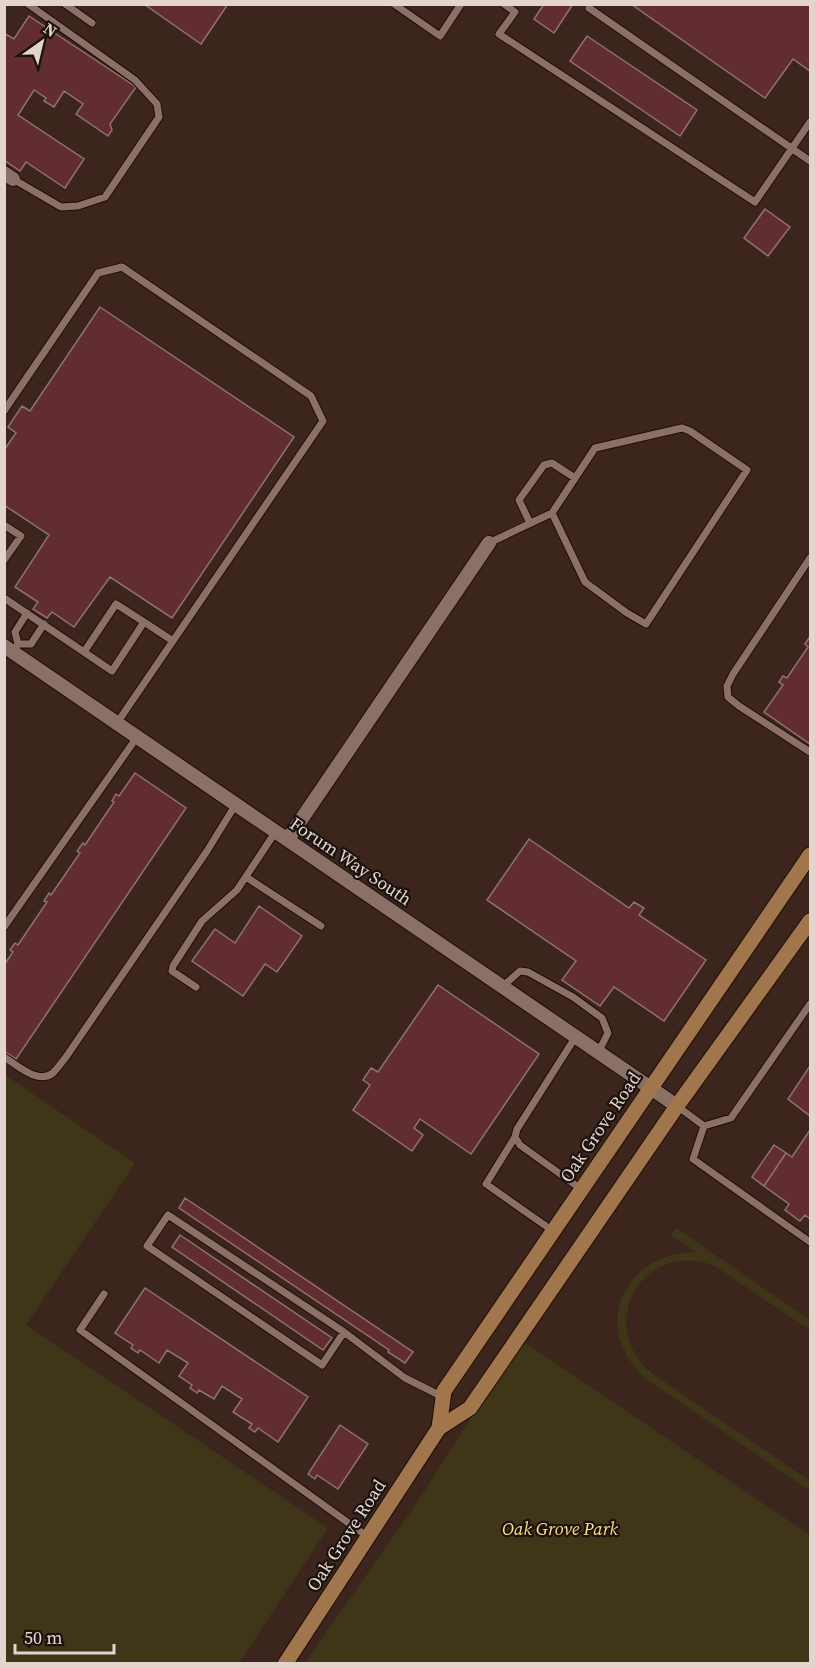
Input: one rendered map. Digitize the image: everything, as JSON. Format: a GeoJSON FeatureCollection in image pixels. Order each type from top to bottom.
{"type":"FeatureCollection","features":[{"type":"Feature","properties":{"kind":"street"},"geometry":{"type":"LineString","coordinates":[[282,835],[489,543]]}},
{"type":"Feature","properties":{"kind":"street","name":"Forum Way South"},"geometry":{"type":"LineString","coordinates":[[12,647],[117,723],[677,1107]]}},
{"type":"Feature","properties":{"kind":"street","name":"Oak Grove Road"},"geometry":{"type":"LineString","coordinates":[[439,1428],[444,1391],[810,855]]}},
{"type":"Feature","properties":{"kind":"street","name":"Oak Grove Road"},"geometry":{"type":"LineString","coordinates":[[285,1664],[439,1428],[470,1408],[677,1107],[810,921]]}},
{"type":"Feature","properties":{"kind":"lane"},"geometry":{"type":"LineString","coordinates":[[9,176],[61,207],[78,206],[105,197],[159,117],[158,104],[135,80],[28,4]]}},
{"type":"Feature","properties":{"kind":"lane"},"geometry":{"type":"LineString","coordinates":[[65,4],[92,23]]}},
{"type":"Feature","properties":{"kind":"lane"},"geometry":{"type":"LineString","coordinates":[[393,4],[440,36],[461,4]]}},
{"type":"Feature","properties":{"kind":"lane"},"geometry":{"type":"LineString","coordinates":[[504,4],[515,12],[499,34],[755,202],[810,122]]}},
{"type":"Feature","properties":{"kind":"lane"},"geometry":{"type":"LineString","coordinates":[[589,9],[810,161]]}},
{"type":"Feature","properties":{"kind":"lane"},"geometry":{"type":"LineString","coordinates":[[4,411],[98,273],[122,267],[311,396],[323,421],[117,723]]}},
{"type":"Feature","properties":{"kind":"lane"},"geometry":{"type":"LineString","coordinates":[[489,543],[552,513],[595,448],[682,428],[690,431],[747,470],[646,624],[585,582],[552,513]]}},
{"type":"Feature","properties":{"kind":"lane"},"geometry":{"type":"LineString","coordinates":[[530,523],[519,500],[544,465],[552,463],[575,478]]}},
{"type":"Feature","properties":{"kind":"lane"},"geometry":{"type":"LineString","coordinates":[[4,525],[21,536],[4,560]]}},
{"type":"Feature","properties":{"kind":"lane"},"geometry":{"type":"LineString","coordinates":[[810,558],[727,686],[728,697],[739,706],[810,752]]}},
{"type":"Feature","properties":{"kind":"lane"},"geometry":{"type":"LineString","coordinates":[[4,598],[112,671],[144,622]]}},
{"type":"Feature","properties":{"kind":"lane"},"geometry":{"type":"LineString","coordinates":[[84,652],[116,604],[173,642]]}},
{"type":"Feature","properties":{"kind":"lane"},"geometry":{"type":"LineString","coordinates":[[27,613],[15,632],[12,647],[31,644],[44,624]]}},
{"type":"Feature","properties":{"kind":"lane"},"geometry":{"type":"LineString","coordinates":[[4,927],[137,736]]}},
{"type":"Feature","properties":{"kind":"lane"},"geometry":{"type":"LineString","coordinates":[[4,1057],[30,1074],[42,1077],[52,1074],[73,1047],[207,851],[236,804]]}},
{"type":"Feature","properties":{"kind":"lane"},"geometry":{"type":"LineString","coordinates":[[196,987],[172,971],[173,966],[202,921],[237,890],[282,835]]}},
{"type":"Feature","properties":{"kind":"lane"},"geometry":{"type":"LineString","coordinates":[[246,877],[321,926]]}},
{"type":"Feature","properties":{"kind":"lane"},"geometry":{"type":"LineString","coordinates":[[503,986],[520,971],[528,972],[573,997],[602,1018],[608,1033],[599,1052]]}},
{"type":"Feature","properties":{"kind":"lane"},"geometry":{"type":"LineString","coordinates":[[677,1107],[704,1126],[731,1119],[810,1005]]}},
{"type":"Feature","properties":{"kind":"lane"},"geometry":{"type":"LineString","coordinates":[[553,1231],[486,1184],[515,1137],[517,1129],[576,1036]]}},
{"type":"Feature","properties":{"kind":"lane"},"geometry":{"type":"LineString","coordinates":[[704,1126],[693,1159],[810,1242]]}},
{"type":"Feature","properties":{"kind":"lane"},"geometry":{"type":"LineString","coordinates":[[515,1137],[520,1145],[581,1189]]}},
{"type":"Feature","properties":{"kind":"lane"},"geometry":{"type":"LineString","coordinates":[[344,1332],[322,1365],[147,1246],[168,1215],[344,1332],[405,1378],[443,1397]]}},
{"type":"Feature","properties":{"kind":"lane"},"geometry":{"type":"LineString","coordinates":[[104,1294],[80,1330],[368,1537]]}},
{"type":"Feature","properties":{"kind":"green space"},"geometry":{"type":"Polygon","coordinates":[[[5,1075],[135,1163],[26,1325],[328,1528],[239,1663],[5,1663],[5,1075]]]}},
{"type":"Feature","properties":{"kind":"green space"},"geometry":{"type":"Polygon","coordinates":[[[676,1228],[810,1320],[810,1330],[715,1266],[689,1261],[666,1264],[648,1275],[635,1291],[627,1311],[627,1333],[635,1354],[653,1374],[810,1481],[810,1491],[649,1381],[631,1362],[620,1341],[617,1319],[621,1299],[632,1281],[648,1266],[669,1256],[695,1252],[671,1235],[676,1228]]]}},
{"type":"Feature","properties":{"kind":"green space","name":"Oak Grove Park"},"geometry":{"type":"Polygon","coordinates":[[[521,1340],[810,1535],[810,1663],[304,1664],[416,1504],[521,1340]]]}},
{"type":"Feature","properties":{"kind":"building"},"geometry":{"type":"Polygon","coordinates":[[[144,4],[228,4],[201,44],[144,4]]]}},
{"type":"Feature","properties":{"kind":"building"},"geometry":{"type":"Polygon","coordinates":[[[544,4],[573,4],[554,33],[534,19],[544,4]]]}},
{"type":"Feature","properties":{"kind":"building"},"geometry":{"type":"Polygon","coordinates":[[[631,4],[810,4],[810,71],[793,59],[765,98],[631,4]]]}},
{"type":"Feature","properties":{"kind":"building"},"geometry":{"type":"Polygon","coordinates":[[[29,16],[136,87],[110,124],[112,130],[108,136],[76,114],[83,104],[64,91],[54,107],[44,101],[46,98],[34,90],[18,115],[84,159],[65,188],[26,162],[20,171],[4,160],[4,33],[14,39],[29,16]]]}},
{"type":"Feature","properties":{"kind":"building"},"geometry":{"type":"Polygon","coordinates":[[[587,36],[697,110],[680,136],[570,61],[587,36]]]}},
{"type":"Feature","properties":{"kind":"building"},"geometry":{"type":"Polygon","coordinates":[[[765,209],[790,227],[768,256],[744,238],[765,209]]]}},
{"type":"Feature","properties":{"kind":"building"},"geometry":{"type":"Polygon","coordinates":[[[100,307],[294,437],[172,618],[110,577],[74,627],[52,612],[47,618],[33,609],[38,602],[15,587],[49,535],[4,505],[4,450],[16,433],[8,427],[22,406],[30,411],[100,307]]]}},
{"type":"Feature","properties":{"kind":"building"},"geometry":{"type":"Polygon","coordinates":[[[809,638],[810,744],[764,712],[783,685],[779,682],[783,676],[787,678],[808,647],[805,644],[809,638]]]}},
{"type":"Feature","properties":{"kind":"building"},"geometry":{"type":"Polygon","coordinates":[[[135,773],[186,808],[16,1059],[4,1051],[4,965],[13,952],[10,950],[15,943],[18,945],[47,902],[44,901],[49,893],[51,895],[80,853],[77,851],[83,843],[85,845],[114,802],[112,801],[116,794],[119,796],[135,773]]]}},
{"type":"Feature","properties":{"kind":"building"},"geometry":{"type":"Polygon","coordinates":[[[529,839],[629,908],[634,902],[644,908],[639,915],[706,960],[664,1021],[614,987],[600,1006],[562,980],[576,961],[487,900],[529,839]]]}},
{"type":"Feature","properties":{"kind":"building"},"geometry":{"type":"Polygon","coordinates":[[[259,906],[302,936],[277,972],[265,964],[243,996],[192,961],[215,929],[235,943],[259,906]]]}},
{"type":"Feature","properties":{"kind":"building"},"geometry":{"type":"Polygon","coordinates":[[[438,985],[539,1054],[471,1154],[420,1119],[414,1128],[423,1135],[412,1151],[353,1110],[370,1085],[363,1080],[371,1068],[378,1072],[438,985]]]}},
{"type":"Feature","properties":{"kind":"building"},"geometry":{"type":"Polygon","coordinates":[[[810,1066],[810,1116],[788,1099],[810,1066]]]}},
{"type":"Feature","properties":{"kind":"building"},"geometry":{"type":"Polygon","coordinates":[[[810,1130],[810,1219],[805,1215],[800,1221],[785,1210],[789,1204],[764,1186],[786,1153],[792,1157],[810,1130]]]}},
{"type":"Feature","properties":{"kind":"building"},"geometry":{"type":"Polygon","coordinates":[[[774,1145],[786,1153],[764,1186],[752,1177],[774,1145]]]}},
{"type":"Feature","properties":{"kind":"building"},"geometry":{"type":"Polygon","coordinates":[[[185,1198],[413,1352],[405,1363],[388,1352],[389,1350],[179,1208],[185,1198]]]}},
{"type":"Feature","properties":{"kind":"building"},"geometry":{"type":"Polygon","coordinates":[[[180,1235],[332,1338],[323,1350],[172,1247],[180,1235]]]}},
{"type":"Feature","properties":{"kind":"building"},"geometry":{"type":"Polygon","coordinates":[[[145,1288],[308,1397],[278,1442],[258,1428],[255,1432],[249,1428],[252,1424],[233,1412],[242,1399],[222,1386],[214,1399],[199,1390],[197,1393],[190,1388],[192,1385],[179,1376],[188,1363],[167,1350],[159,1363],[140,1350],[138,1353],[131,1348],[133,1345],[115,1333],[145,1288]]]}},
{"type":"Feature","properties":{"kind":"building"},"geometry":{"type":"Polygon","coordinates":[[[340,1425],[368,1444],[338,1489],[317,1475],[315,1479],[308,1474],[340,1425]]]}}]}
